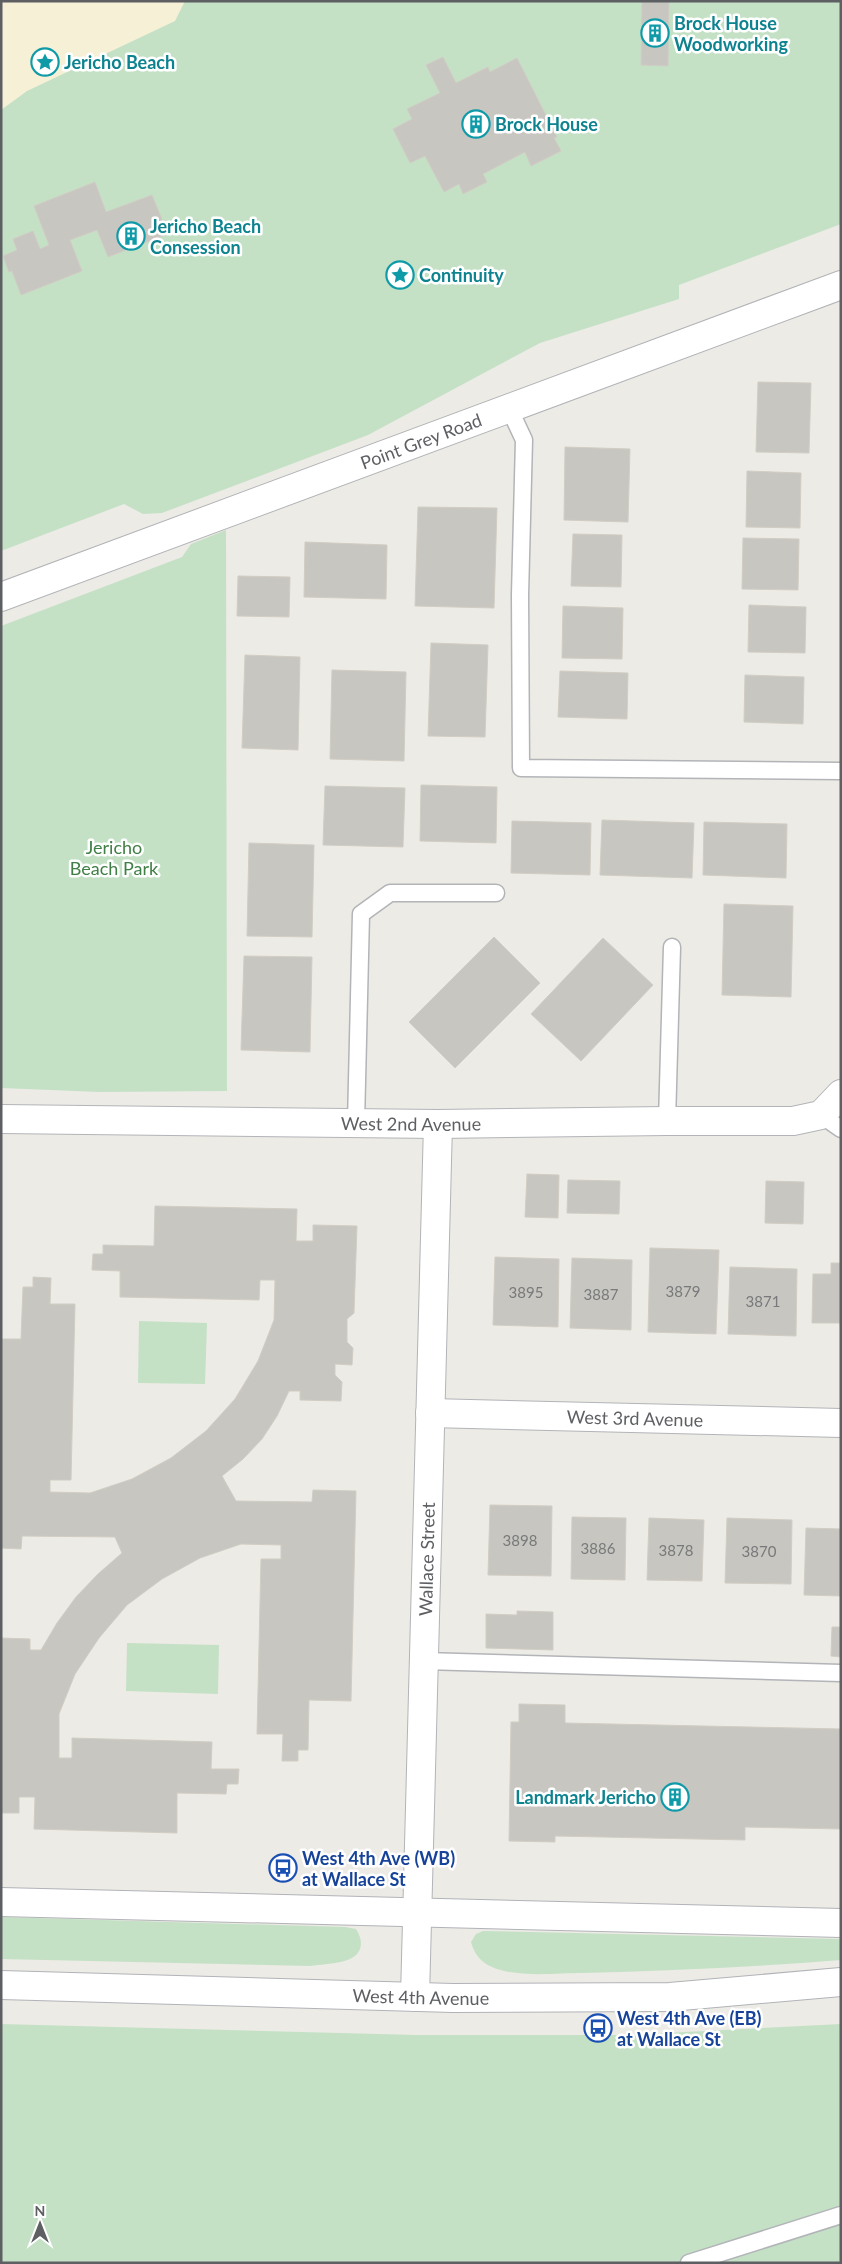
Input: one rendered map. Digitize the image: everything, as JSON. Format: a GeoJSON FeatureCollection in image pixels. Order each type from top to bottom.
{"type":"FeatureCollection","features":[{"type":"Feature","properties":{"kind":"street","name":"Point Grey Road"},"geometry":{"type":"LineString","coordinates":[[1,596],[841,285]]}},
{"type":"Feature","properties":{"kind":"street"},"geometry":{"type":"LineString","coordinates":[[831,1122],[841,1094]]}},
{"type":"Feature","properties":{"kind":"street","name":"West 2nd Avenue"},"geometry":{"type":"LineString","coordinates":[[1,1119],[438,1124],[667,1120],[831,1122]]}},
{"type":"Feature","properties":{"kind":"street","name":"Wallace Street"},"geometry":{"type":"LineString","coordinates":[[415,1996],[438,1124]]}},
{"type":"Feature","properties":{"kind":"street","name":"West 3rd Avenue"},"geometry":{"type":"LineString","coordinates":[[430,1412],[841,1423]]}},
{"type":"Feature","properties":{"kind":"street"},"geometry":{"type":"LineString","coordinates":[[1,1902],[841,1923]]}},
{"type":"Feature","properties":{"kind":"street","name":"West 4th Avenue"},"geometry":{"type":"LineString","coordinates":[[1,1985],[415,1996],[670,1996],[841,1982]]}},
{"type":"Feature","properties":{"kind":"lane"},"geometry":{"type":"LineString","coordinates":[[509,408],[524,440],[520,596],[521,768],[841,771]]}},
{"type":"Feature","properties":{"kind":"lane"},"geometry":{"type":"LineString","coordinates":[[356,1123],[361,914],[390,893],[496,893]]}},
{"type":"Feature","properties":{"kind":"lane"},"geometry":{"type":"LineString","coordinates":[[667,1120],[672,947]]}},
{"type":"Feature","properties":{"kind":"lane"},"geometry":{"type":"LineString","coordinates":[[424,1661],[841,1673]]}},
{"type":"Feature","properties":{"kind":"lane"},"geometry":{"type":"LineString","coordinates":[[688,2263],[841,2215]]}},
{"type":"Feature","properties":{"kind":"green space"},"geometry":{"type":"Polygon","coordinates":[[[1,1],[841,1],[841,224],[679,285],[679,299],[540,343],[368,435],[162,513],[143,514],[124,504],[1,551],[1,1]]]}},
{"type":"Feature","properties":{"kind":"green space","name":"Jericho Beach Park"},"geometry":{"type":"Polygon","coordinates":[[[226,530],[227,1091],[100,1092],[1,1088],[1,626],[182,557],[191,544],[226,530]]]}},
{"type":"Feature","properties":{"kind":"green space"},"geometry":{"type":"Polygon","coordinates":[[[139,1321],[207,1323],[205,1384],[138,1383],[139,1321]]]}},
{"type":"Feature","properties":{"kind":"green space"},"geometry":{"type":"Polygon","coordinates":[[[127,1643],[219,1645],[218,1694],[126,1691],[127,1643]]]}},
{"type":"Feature","properties":{"kind":"green space"},"geometry":{"type":"Polygon","coordinates":[[[1,1917],[345,1927],[356,1929],[360,1936],[361,1944],[355,1956],[349,1959],[342,1962],[311,1966],[1,1959],[1,1917]]]}},
{"type":"Feature","properties":{"kind":"green space"},"geometry":{"type":"Polygon","coordinates":[[[483,1931],[841,1939],[841,1960],[680,1970],[524,1974],[502,1970],[488,1965],[481,1960],[471,1942],[476,1934],[483,1931]]]}},
{"type":"Feature","properties":{"kind":"green space"},"geometry":{"type":"Polygon","coordinates":[[[1,2024],[416,2035],[626,2035],[841,2024],[841,2263],[1,2263],[1,2024]]]}},
{"type":"Feature","properties":{"kind":"sand","name":"Jericho Beach"},"geometry":{"type":"Polygon","coordinates":[[[1,1],[185,1],[175,21],[27,91],[1,110],[1,1]]]}},
{"type":"Feature","properties":{"kind":"building","name":"Brock House Woodworking"},"geometry":{"type":"Polygon","coordinates":[[[642,1],[669,1],[668,66],[641,65],[642,1]]]}},
{"type":"Feature","properties":{"kind":"building","name":"Brock House"},"geometry":{"type":"Polygon","coordinates":[[[443,57],[456,83],[488,67],[490,72],[517,58],[557,137],[554,138],[561,151],[531,166],[525,152],[483,174],[487,182],[463,194],[459,184],[444,192],[425,156],[410,163],[393,129],[412,119],[407,109],[440,93],[426,65],[443,57]]]}},
{"type":"Feature","properties":{"kind":"building","name":"Jericho Beach Consession"},"geometry":{"type":"Polygon","coordinates":[[[95,182],[106,212],[152,195],[168,234],[108,257],[97,230],[70,240],[82,271],[21,295],[12,271],[9,272],[3,256],[17,250],[13,239],[33,231],[40,249],[49,245],[34,206],[95,182]]]}},
{"type":"Feature","properties":{"kind":"building"},"geometry":{"type":"Polygon","coordinates":[[[758,382],[811,383],[809,453],[756,452],[758,382]]]}},
{"type":"Feature","properties":{"kind":"building"},"geometry":{"type":"Polygon","coordinates":[[[565,447],[630,449],[628,522],[564,520],[565,447]]]}},
{"type":"Feature","properties":{"kind":"building"},"geometry":{"type":"Polygon","coordinates":[[[747,471],[801,473],[800,528],[746,527],[747,471]]]}},
{"type":"Feature","properties":{"kind":"building"},"geometry":{"type":"Polygon","coordinates":[[[418,507],[497,508],[494,608],[415,606],[418,507]]]}},
{"type":"Feature","properties":{"kind":"building"},"geometry":{"type":"Polygon","coordinates":[[[573,534],[622,535],[621,587],[571,586],[573,534]]]}},
{"type":"Feature","properties":{"kind":"building"},"geometry":{"type":"Polygon","coordinates":[[[743,538],[799,539],[798,590],[742,589],[743,538]]]}},
{"type":"Feature","properties":{"kind":"building"},"geometry":{"type":"Polygon","coordinates":[[[305,542],[387,545],[386,599],[304,597],[305,542]]]}},
{"type":"Feature","properties":{"kind":"building"},"geometry":{"type":"Polygon","coordinates":[[[238,576],[290,577],[289,617],[237,616],[238,576]]]}},
{"type":"Feature","properties":{"kind":"building"},"geometry":{"type":"Polygon","coordinates":[[[749,605],[806,607],[805,653],[748,652],[749,605]]]}},
{"type":"Feature","properties":{"kind":"building"},"geometry":{"type":"Polygon","coordinates":[[[563,606],[623,608],[622,659],[562,658],[563,606]]]}},
{"type":"Feature","properties":{"kind":"building"},"geometry":{"type":"Polygon","coordinates":[[[431,643],[488,645],[485,737],[428,736],[431,643]]]}},
{"type":"Feature","properties":{"kind":"building"},"geometry":{"type":"Polygon","coordinates":[[[245,655],[300,657],[298,750],[242,748],[245,655]]]}},
{"type":"Feature","properties":{"kind":"building"},"geometry":{"type":"Polygon","coordinates":[[[332,670],[406,672],[404,761],[330,759],[332,670]]]}},
{"type":"Feature","properties":{"kind":"building"},"geometry":{"type":"Polygon","coordinates":[[[560,671],[628,673],[627,719],[558,717],[560,671]]]}},
{"type":"Feature","properties":{"kind":"building"},"geometry":{"type":"Polygon","coordinates":[[[745,675],[804,677],[803,724],[744,722],[745,675]]]}},
{"type":"Feature","properties":{"kind":"building"},"geometry":{"type":"Polygon","coordinates":[[[421,785],[497,787],[496,843],[420,841],[421,785]]]}},
{"type":"Feature","properties":{"kind":"building"},"geometry":{"type":"Polygon","coordinates":[[[325,786],[405,788],[403,847],[323,845],[325,786]]]}},
{"type":"Feature","properties":{"kind":"building"},"geometry":{"type":"Polygon","coordinates":[[[602,820],[694,823],[692,878],[600,875],[602,820]]]}},
{"type":"Feature","properties":{"kind":"building"},"geometry":{"type":"Polygon","coordinates":[[[512,821],[591,823],[590,875],[511,873],[512,821]]]}},
{"type":"Feature","properties":{"kind":"building"},"geometry":{"type":"Polygon","coordinates":[[[704,822],[787,824],[786,878],[703,875],[704,822]]]}},
{"type":"Feature","properties":{"kind":"building"},"geometry":{"type":"Polygon","coordinates":[[[249,843],[314,845],[312,937],[247,936],[249,843]]]}},
{"type":"Feature","properties":{"kind":"building"},"geometry":{"type":"Polygon","coordinates":[[[724,904],[793,906],[791,997],[722,995],[724,904]]]}},
{"type":"Feature","properties":{"kind":"building"},"geometry":{"type":"Polygon","coordinates":[[[494,937],[540,983],[455,1068],[409,1022],[494,937]]]}},
{"type":"Feature","properties":{"kind":"building"},"geometry":{"type":"Polygon","coordinates":[[[603,938],[653,985],[581,1061],[531,1014],[603,938]]]}},
{"type":"Feature","properties":{"kind":"building"},"geometry":{"type":"Polygon","coordinates":[[[244,956],[312,957],[310,1052],[241,1050],[244,956]]]}},
{"type":"Feature","properties":{"kind":"building"},"geometry":{"type":"Polygon","coordinates":[[[527,1174],[559,1175],[558,1218],[525,1217],[527,1174]]]}},
{"type":"Feature","properties":{"kind":"building"},"geometry":{"type":"Polygon","coordinates":[[[568,1180],[620,1181],[619,1214],[567,1213],[568,1180]]]}},
{"type":"Feature","properties":{"kind":"building"},"geometry":{"type":"Polygon","coordinates":[[[766,1181],[804,1182],[803,1224],[765,1223],[766,1181]]]}},
{"type":"Feature","properties":{"kind":"building"},"geometry":{"type":"Polygon","coordinates":[[[155,1206],[297,1209],[296,1241],[313,1241],[313,1225],[357,1226],[354,1313],[347,1319],[347,1342],[353,1348],[352,1365],[335,1364],[335,1375],[342,1382],[341,1401],[300,1400],[300,1391],[289,1391],[277,1416],[262,1439],[243,1459],[222,1476],[236,1501],[312,1502],[313,1490],[356,1491],[351,1701],[309,1700],[308,1750],[298,1750],[298,1761],[282,1761],[283,1734],[257,1734],[261,1559],[281,1559],[281,1545],[241,1544],[200,1558],[162,1579],[127,1605],[99,1638],[75,1674],[59,1714],[59,1758],[72,1758],[72,1738],[212,1742],[211,1769],[239,1769],[238,1784],[227,1784],[226,1794],[177,1793],[177,1833],[34,1829],[35,1797],[19,1797],[19,1813],[1,1813],[1,1638],[30,1639],[30,1650],[41,1650],[57,1623],[76,1597],[122,1553],[115,1537],[22,1536],[21,1549],[1,1548],[1,1339],[21,1339],[23,1287],[33,1287],[33,1277],[51,1278],[50,1304],[75,1304],[71,1480],[50,1480],[50,1492],[90,1493],[132,1479],[171,1458],[206,1431],[235,1399],[258,1361],[274,1320],[275,1280],[260,1280],[259,1300],[120,1297],[120,1271],[92,1270],[93,1254],[103,1254],[103,1245],[154,1246],[155,1206]]]}},
{"type":"Feature","properties":{"kind":"building"},"geometry":{"type":"Polygon","coordinates":[[[650,1248],[719,1250],[716,1334],[648,1332],[650,1248]]]}},
{"type":"Feature","properties":{"kind":"building"},"geometry":{"type":"Polygon","coordinates":[[[495,1257],[559,1259],[558,1327],[493,1325],[495,1257]]]}},
{"type":"Feature","properties":{"kind":"building"},"geometry":{"type":"Polygon","coordinates":[[[572,1258],[632,1260],[631,1330],[570,1328],[572,1258]]]}},
{"type":"Feature","properties":{"kind":"building"},"geometry":{"type":"Polygon","coordinates":[[[831,1263],[841,1263],[841,1330],[840,1323],[812,1323],[813,1274],[831,1274],[831,1263]]]}},
{"type":"Feature","properties":{"kind":"building"},"geometry":{"type":"Polygon","coordinates":[[[730,1267],[797,1269],[796,1336],[728,1334],[730,1267]]]}},
{"type":"Feature","properties":{"kind":"building"},"geometry":{"type":"Polygon","coordinates":[[[490,1505],[552,1506],[551,1576],[488,1575],[490,1505]]]}},
{"type":"Feature","properties":{"kind":"building"},"geometry":{"type":"Polygon","coordinates":[[[572,1517],[626,1518],[625,1580],[571,1579],[572,1517]]]}},
{"type":"Feature","properties":{"kind":"building"},"geometry":{"type":"Polygon","coordinates":[[[649,1518],[704,1520],[702,1581],[647,1580],[649,1518]]]}},
{"type":"Feature","properties":{"kind":"building"},"geometry":{"type":"Polygon","coordinates":[[[727,1518],[792,1520],[791,1584],[725,1583],[727,1518]]]}},
{"type":"Feature","properties":{"kind":"building"},"geometry":{"type":"Polygon","coordinates":[[[806,1528],[841,1529],[841,1596],[804,1595],[806,1528]]]}},
{"type":"Feature","properties":{"kind":"building"},"geometry":{"type":"Polygon","coordinates":[[[517,1611],[553,1612],[553,1650],[486,1648],[486,1614],[517,1615],[517,1611]]]}},
{"type":"Feature","properties":{"kind":"building"},"geometry":{"type":"Polygon","coordinates":[[[832,1627],[841,1627],[841,1657],[831,1656],[832,1627]]]}},
{"type":"Feature","properties":{"kind":"building","name":"Landmark Jericho"},"geometry":{"type":"Polygon","coordinates":[[[519,1704],[565,1705],[565,1723],[841,1729],[841,1829],[745,1827],[745,1840],[555,1836],[555,1842],[509,1841],[511,1722],[519,1722],[519,1704]]]}},
{"type":"Feature","properties":{"kind":"place","name":"Brock House Woodworking"},"geometry":{"type":"Point","coordinates":[655,33]}},
{"type":"Feature","properties":{"kind":"place","name":"Jericho Beach"},"geometry":{"type":"Point","coordinates":[45,62]}},
{"type":"Feature","properties":{"kind":"place","name":"Brock House"},"geometry":{"type":"Point","coordinates":[476,124]}},
{"type":"Feature","properties":{"kind":"place","name":"Jericho Beach Consession"},"geometry":{"type":"Point","coordinates":[131,236]}},
{"type":"Feature","properties":{"kind":"place","name":"Continuity"},"geometry":{"type":"Point","coordinates":[400,275]}},
{"type":"Feature","properties":{"kind":"place","name":"Landmark Jericho"},"geometry":{"type":"Point","coordinates":[675,1797]}},
{"type":"Feature","properties":{"kind":"place","name":"West 4th Ave (WB) at Wallace St"},"geometry":{"type":"Point","coordinates":[283,1868]}},
{"type":"Feature","properties":{"kind":"place","name":"West 4th Ave (EB) at Wallace St"},"geometry":{"type":"Point","coordinates":[598,2028]}}]}
